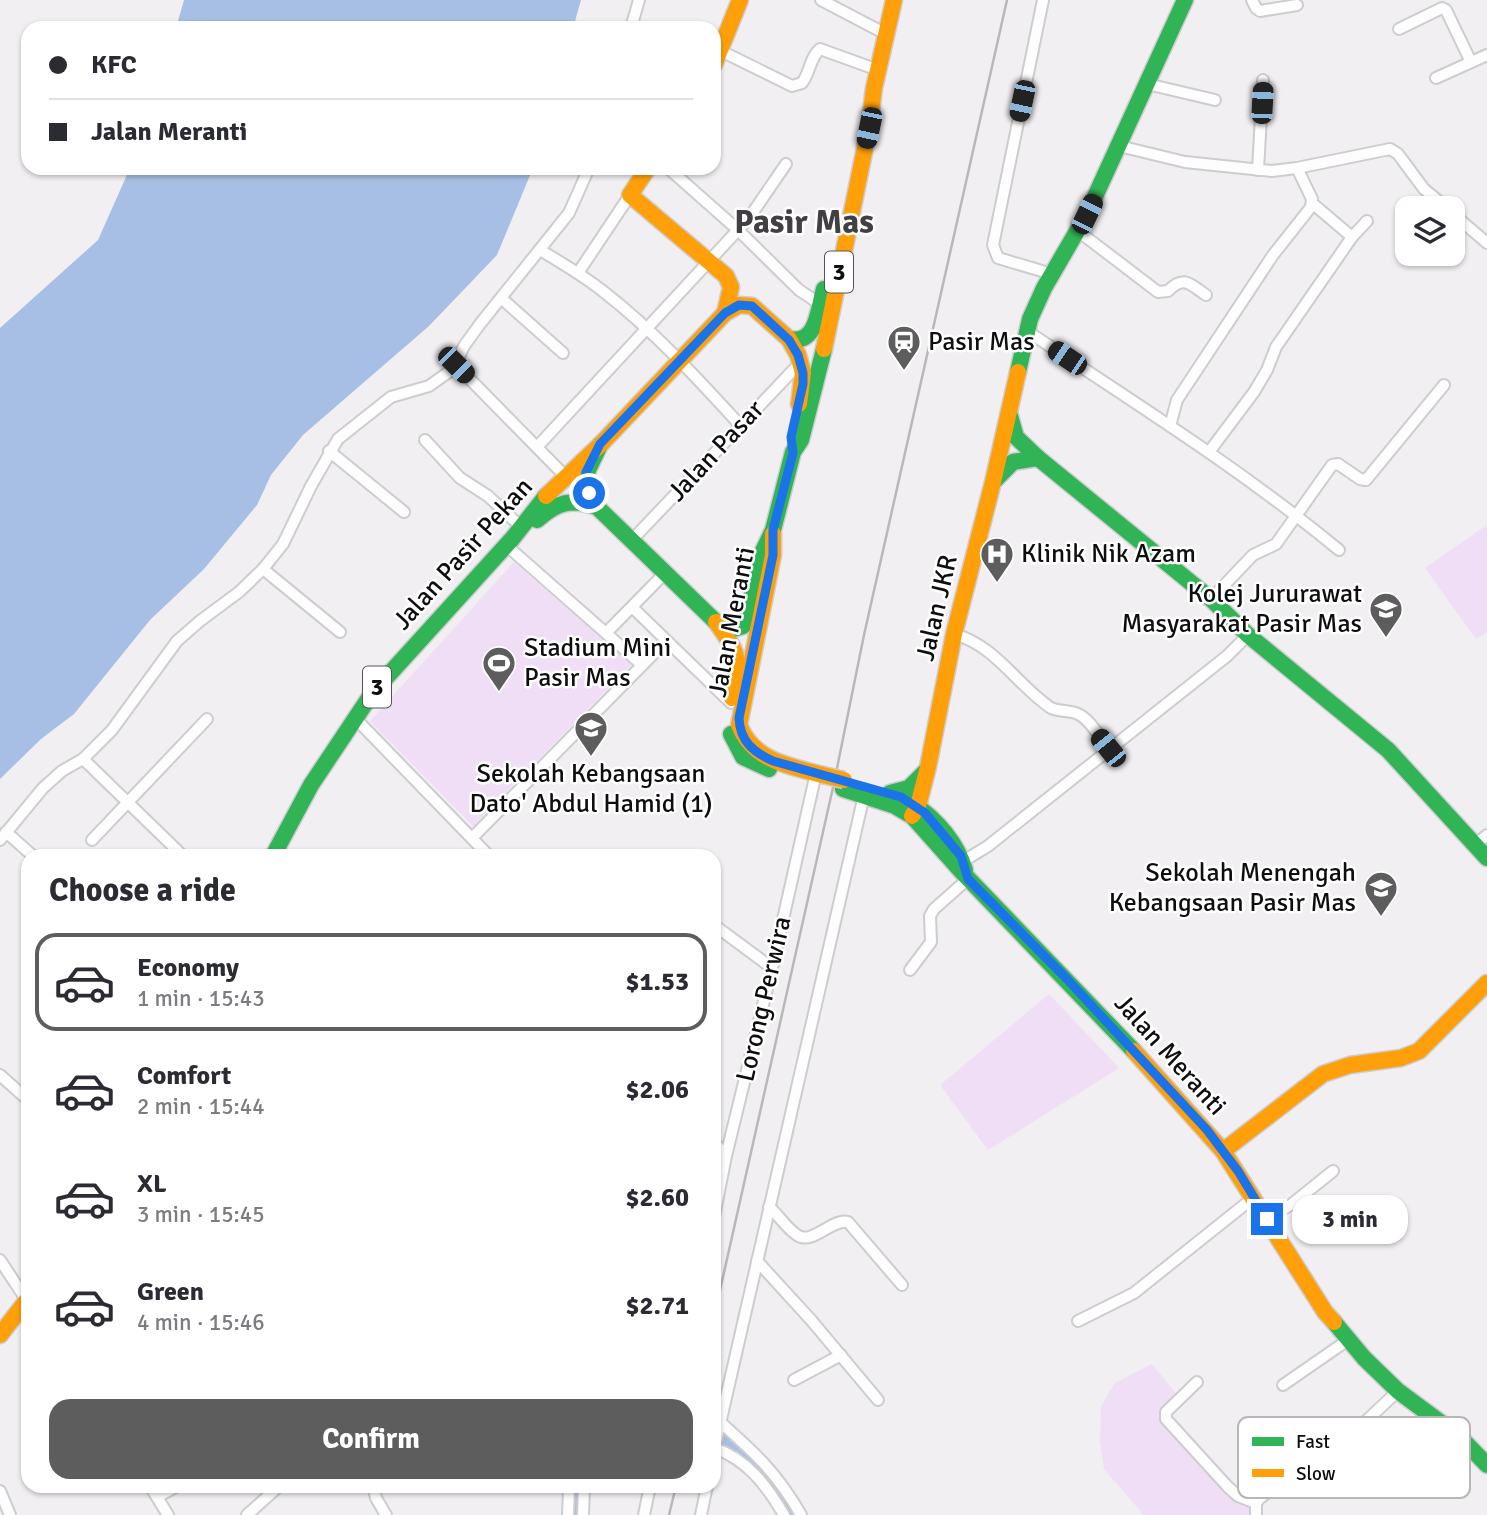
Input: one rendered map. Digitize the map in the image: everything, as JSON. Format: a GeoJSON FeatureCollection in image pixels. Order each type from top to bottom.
{"type":"FeatureCollection","features":[{"type":"Feature","properties":{"kind":"main road"},"geometry":{"type":"LineString","coordinates":[[721,48],[740,0]]}},
{"type":"Feature","properties":{"kind":"main road","name":"3"},"geometry":{"type":"LineString","coordinates":[[789,340],[799,341],[809,335],[820,304],[894,0]]}},
{"type":"Feature","properties":{"kind":"main road","name":"Jalan JKR"},"geometry":{"type":"LineString","coordinates":[[915,811],[929,767],[954,634],[1035,306],[1078,231],[1185,0]]}},
{"type":"Feature","properties":{"kind":"main road","name":"3"},"geometry":{"type":"LineString","coordinates":[[753,618],[762,553],[773,530],[821,363],[860,147]]}},
{"type":"Feature","properties":{"kind":"main road"},"geometry":{"type":"LineString","coordinates":[[644,175],[631,195],[709,260],[730,282],[725,313]]}},
{"type":"Feature","properties":{"kind":"main road","name":"3"},"geometry":{"type":"LineString","coordinates":[[725,313],[739,305],[752,306],[789,340],[800,363],[803,384],[791,437],[793,453]]}},
{"type":"Feature","properties":{"kind":"main road","name":"Jalan Pasir Pekan"},"geometry":{"type":"LineString","coordinates":[[277,849],[311,785],[354,718],[398,664],[565,476],[600,444],[725,313]]}},
{"type":"Feature","properties":{"kind":"main road"},"geometry":{"type":"LineString","coordinates":[[1009,411],[1016,436],[1038,458],[1211,599],[1248,635],[1388,750],[1485,850]]}},
{"type":"Feature","properties":{"kind":"main road","name":"3"},"geometry":{"type":"LineString","coordinates":[[600,444],[585,479],[597,507],[716,622]]}},
{"type":"Feature","properties":{"kind":"main road"},"geometry":{"type":"LineString","coordinates":[[993,482],[1002,469],[1016,461],[1038,458]]}},
{"type":"Feature","properties":{"kind":"main road","name":"3"},"geometry":{"type":"LineString","coordinates":[[513,537],[556,504],[578,499],[597,507]]}},
{"type":"Feature","properties":{"kind":"main road","name":"Jalan Meranti"},"geometry":{"type":"LineString","coordinates":[[747,752],[739,718],[753,618],[773,555],[773,530]]}},
{"type":"Feature","properties":{"kind":"main road"},"geometry":{"type":"LineString","coordinates":[[716,622],[738,629],[753,618]]}},
{"type":"Feature","properties":{"kind":"main road","name":"Jalan Meranti"},"geometry":{"type":"LineString","coordinates":[[716,622],[734,648],[737,659],[732,703],[733,740],[747,752],[820,780],[890,793],[915,811],[963,871],[1132,1048],[1223,1151],[1325,1312],[1348,1340],[1398,1391],[1434,1417]]}},
{"type":"Feature","properties":{"kind":"main road"},"geometry":{"type":"LineString","coordinates":[[890,793],[909,788],[929,767]]}},
{"type":"Feature","properties":{"kind":"main road","name":"Jalan Meranti"},"geometry":{"type":"LineString","coordinates":[[844,785],[864,795],[915,811]]}},
{"type":"Feature","properties":{"kind":"main road"},"geometry":{"type":"LineString","coordinates":[[1223,1151],[1323,1074],[1350,1065],[1401,1058],[1419,1051],[1487,983]]}},
{"type":"Feature","properties":{"kind":"main road"},"geometry":{"type":"LineString","coordinates":[[0,1335],[21,1311]]}},
{"type":"Feature","properties":{"kind":"main road","name":"Jalan Meranti"},"geometry":{"type":"LineString","coordinates":[[1470,1446],[1485,1460]]}},
{"type":"Feature","properties":{"kind":"street"},"geometry":{"type":"LineString","coordinates":[[633,21],[639,0]]}},
{"type":"Feature","properties":{"kind":"street"},"geometry":{"type":"LineString","coordinates":[[821,0],[886,34]]}},
{"type":"Feature","properties":{"kind":"street"},"geometry":{"type":"LineString","coordinates":[[1043,0],[993,245],[998,258],[1052,274]]}},
{"type":"Feature","properties":{"kind":"street"},"geometry":{"type":"LineString","coordinates":[[1252,0],[1260,11],[1297,5]]}},
{"type":"Feature","properties":{"kind":"street"},"geometry":{"type":"LineString","coordinates":[[1399,29],[1442,8],[1446,10],[1471,62]]}},
{"type":"Feature","properties":{"kind":"street"},"geometry":{"type":"LineString","coordinates":[[721,59],[792,86],[806,79],[815,52],[820,49],[878,70]]}},
{"type":"Feature","properties":{"kind":"street"},"geometry":{"type":"LineString","coordinates":[[1436,78],[1487,55]]}},
{"type":"Feature","properties":{"kind":"street"},"geometry":{"type":"LineString","coordinates":[[1258,170],[1263,80]]}},
{"type":"Feature","properties":{"kind":"street"},"geometry":{"type":"LineString","coordinates":[[1147,84],[1214,100]]}},
{"type":"Feature","properties":{"kind":"street"},"geometry":{"type":"LineString","coordinates":[[1119,146],[1162,158],[1258,170],[1297,169],[1390,149],[1398,154],[1424,189],[1432,196]]}},
{"type":"Feature","properties":{"kind":"street"},"geometry":{"type":"LineString","coordinates":[[537,447],[738,230],[761,202],[786,164]]}},
{"type":"Feature","properties":{"kind":"street"},"geometry":{"type":"LineString","coordinates":[[1297,169],[1312,203],[1352,237]]}},
{"type":"Feature","properties":{"kind":"street"},"geometry":{"type":"LineString","coordinates":[[22,849],[3,836],[43,788],[83,759],[129,708],[177,641],[239,592],[263,569],[283,544],[330,451],[350,428],[391,397],[429,386],[448,374],[456,365],[464,346],[526,264],[569,213],[586,175]]}},
{"type":"Feature","properties":{"kind":"street"},"geometry":{"type":"LineString","coordinates":[[676,175],[738,230],[799,290],[820,304]]}},
{"type":"Feature","properties":{"kind":"street"},"geometry":{"type":"LineString","coordinates":[[578,272],[631,195]]}},
{"type":"Feature","properties":{"kind":"street"},"geometry":{"type":"LineString","coordinates":[[1170,426],[1178,400],[1273,255],[1312,203]]}},
{"type":"Feature","properties":{"kind":"street"},"geometry":{"type":"LineString","coordinates":[[1209,452],[1254,392],[1276,347],[1352,237],[1367,221]]}},
{"type":"Feature","properties":{"kind":"street"},"geometry":{"type":"LineString","coordinates":[[1465,224],[1487,243]]}},
{"type":"Feature","properties":{"kind":"street"},"geometry":{"type":"LineString","coordinates":[[1078,231],[1158,292],[1168,291],[1174,284],[1182,282],[1206,295]]}},
{"type":"Feature","properties":{"kind":"street"},"geometry":{"type":"LineString","coordinates":[[540,250],[578,272],[647,329],[680,360],[740,425]]}},
{"type":"Feature","properties":{"kind":"street"},"geometry":{"type":"LineString","coordinates":[[501,298],[563,353]]}},
{"type":"Feature","properties":{"kind":"street"},"geometry":{"type":"LineString","coordinates":[[1027,331],[1209,452],[1295,514],[1339,550]]}},
{"type":"Feature","properties":{"kind":"street","name":"Jalan Pasar"},"geometry":{"type":"LineString","coordinates":[[632,540],[800,363]]}},
{"type":"Feature","properties":{"kind":"street"},"geometry":{"type":"LineString","coordinates":[[456,365],[565,476]]}},
{"type":"Feature","properties":{"kind":"street"},"geometry":{"type":"LineString","coordinates":[[1211,599],[1253,555],[1276,544],[1295,514],[1335,464],[1366,480],[1444,385]]}},
{"type":"Feature","properties":{"kind":"street"},"geometry":{"type":"LineString","coordinates":[[425,440],[460,478],[488,496],[513,537],[606,633],[642,665]]}},
{"type":"Feature","properties":{"kind":"street"},"geometry":{"type":"LineString","coordinates":[[330,451],[404,512]]}},
{"type":"Feature","properties":{"kind":"street"},"geometry":{"type":"LineString","coordinates":[[263,569],[340,632]]}},
{"type":"Feature","properties":{"kind":"street"},"geometry":{"type":"LineString","coordinates":[[606,633],[664,573]]}},
{"type":"Feature","properties":{"kind":"street"},"geometry":{"type":"LineString","coordinates":[[633,608],[732,703]]}},
{"type":"Feature","properties":{"kind":"street"},"geometry":{"type":"LineString","coordinates":[[954,634],[971,640],[990,654],[1051,708],[1083,717],[1108,748]]}},
{"type":"Feature","properties":{"kind":"street"},"geometry":{"type":"LineString","coordinates":[[910,970],[932,938],[930,916],[934,909],[963,871],[988,846],[1227,656],[1248,635]]}},
{"type":"Feature","properties":{"kind":"street"},"geometry":{"type":"LineString","coordinates":[[473,837],[666,641]]}},
{"type":"Feature","properties":{"kind":"street"},"geometry":{"type":"LineString","coordinates":[[354,718],[483,849]]}},
{"type":"Feature","properties":{"kind":"street"},"geometry":{"type":"LineString","coordinates":[[92,840],[207,719]]}},
{"type":"Feature","properties":{"kind":"street"},"geometry":{"type":"LineString","coordinates":[[83,759],[176,849]]}},
{"type":"Feature","properties":{"kind":"street","name":"Lorong Perwira"},"geometry":{"type":"LineString","coordinates":[[721,1181],[820,780]]}},
{"type":"Feature","properties":{"kind":"street"},"geometry":{"type":"LineString","coordinates":[[721,1417],[864,795]]}},
{"type":"Feature","properties":{"kind":"street"},"geometry":{"type":"LineString","coordinates":[[721,930],[772,968]]}},
{"type":"Feature","properties":{"kind":"street"},"geometry":{"type":"LineString","coordinates":[[0,1075],[21,1094]]}},
{"type":"Feature","properties":{"kind":"street"},"geometry":{"type":"LineString","coordinates":[[721,1150],[726,1156]]}},
{"type":"Feature","properties":{"kind":"street"},"geometry":{"type":"LineString","coordinates":[[1267,1219],[1292,1204],[1333,1171]]}},
{"type":"Feature","properties":{"kind":"street"},"geometry":{"type":"LineString","coordinates":[[1078,1321],[1134,1293],[1253,1198]]}},
{"type":"Feature","properties":{"kind":"street"},"geometry":{"type":"LineString","coordinates":[[769,1207],[802,1238],[814,1235],[839,1221],[848,1222],[902,1285]]}},
{"type":"Feature","properties":{"kind":"street"},"geometry":{"type":"LineString","coordinates":[[0,1260],[21,1294]]}},
{"type":"Feature","properties":{"kind":"street"},"geometry":{"type":"LineString","coordinates":[[757,1261],[878,1400]]}},
{"type":"Feature","properties":{"kind":"street"},"geometry":{"type":"LineString","coordinates":[[1283,1385],[1348,1340]]}},
{"type":"Feature","properties":{"kind":"street"},"geometry":{"type":"LineString","coordinates":[[794,1380],[841,1355]]}},
{"type":"Feature","properties":{"kind":"street"},"geometry":{"type":"LineString","coordinates":[[1197,1382],[1166,1412],[1166,1419],[1238,1496]]}},
{"type":"Feature","properties":{"kind":"street"},"geometry":{"type":"LineString","coordinates":[[1370,1417],[1398,1391]]}},
{"type":"Feature","properties":{"kind":"street"},"geometry":{"type":"LineString","coordinates":[[721,1428],[767,1465],[786,1489],[801,1515]]}},
{"type":"Feature","properties":{"kind":"street"},"geometry":{"type":"LineString","coordinates":[[721,1450],[736,1458],[753,1473],[767,1488],[784,1515]]}},
{"type":"Feature","properties":{"kind":"street"},"geometry":{"type":"LineString","coordinates":[[0,1491],[10,1515]]}},
{"type":"Feature","properties":{"kind":"street"},"geometry":{"type":"LineString","coordinates":[[154,1493],[168,1515]]}},
{"type":"Feature","properties":{"kind":"street"},"geometry":{"type":"LineString","coordinates":[[157,1497],[164,1493]]}},
{"type":"Feature","properties":{"kind":"street"},"geometry":{"type":"LineString","coordinates":[[247,1515],[271,1493]]}},
{"type":"Feature","properties":{"kind":"street"},"geometry":{"type":"LineString","coordinates":[[375,1493],[386,1515]]}},
{"type":"Feature","properties":{"kind":"street"},"geometry":{"type":"LineString","coordinates":[[568,1515],[569,1493]]}},
{"type":"Feature","properties":{"kind":"street"},"geometry":{"type":"LineString","coordinates":[[583,1515],[584,1493]]}},
{"type":"Feature","properties":{"kind":"street"},"geometry":{"type":"LineString","coordinates":[[644,1515],[648,1493]]}},
{"type":"Feature","properties":{"kind":"street"},"geometry":{"type":"LineString","coordinates":[[701,1515],[706,1493]]}},
{"type":"Feature","properties":{"kind":"street"},"geometry":{"type":"LineString","coordinates":[[1241,1498],[1256,1509]]}},
{"type":"Feature","properties":{"kind":"shaded area"},"geometry":{"type":"Polygon","coordinates":[[[1487,525],[1487,632],[1476,639],[1425,568],[1487,525]]]}},
{"type":"Feature","properties":{"kind":"shaded area","name":"Stadium Mini Pasir Mas"},"geometry":{"type":"Polygon","coordinates":[[[514,562],[631,665],[473,826],[370,721],[514,562]]]}},
{"type":"Feature","properties":{"kind":"shaded area"},"geometry":{"type":"Polygon","coordinates":[[[1049,994],[1119,1068],[988,1150],[940,1085],[1049,994]]]}},
{"type":"Feature","properties":{"kind":"shaded area"},"geometry":{"type":"Polygon","coordinates":[[[1152,1364],[1177,1395],[1159,1415],[1238,1493],[1238,1498],[1243,1498],[1251,1506],[1252,1515],[1144,1515],[1104,1469],[1100,1441],[1101,1406],[1115,1383],[1152,1364]]]}},
{"type":"Feature","properties":{"kind":"water"},"geometry":{"type":"Polygon","coordinates":[[[184,0],[581,0],[575,21],[178,21],[184,0]]]}},
{"type":"Feature","properties":{"kind":"water"},"geometry":{"type":"Polygon","coordinates":[[[127,175],[530,175],[497,255],[429,326],[303,435],[271,475],[257,505],[204,569],[150,620],[74,714],[41,739],[0,779],[0,328],[98,240],[127,175]]]}},
{"type":"Feature","properties":{"kind":"waterway"},"geometry":{"type":"LineString","coordinates":[[721,1438],[749,1459],[768,1480],[792,1515]]}},
{"type":"Feature","properties":{"kind":"waterway"},"geometry":{"type":"LineString","coordinates":[[576,1493],[576,1515]]}},
{"type":"Feature","properties":{"kind":"railway"},"geometry":{"type":"LineString","coordinates":[[721,1286],[1007,0]]}},
{"type":"Feature","properties":{"kind":"railway"},"geometry":{"type":"LineString","coordinates":[[669,1515],[674,1493]]}},
{"type":"Feature","properties":{"kind":"traffic: fast"},"geometry":{"type":"LineString","coordinates":[[1018,372],[1030,319],[1044,288],[1087,214],[1185,0]]}},
{"type":"Feature","properties":{"kind":"traffic: fast"},"geometry":{"type":"LineString","coordinates":[[789,339],[805,337],[811,331],[818,316],[824,289]]}},
{"type":"Feature","properties":{"kind":"traffic: fast"},"geometry":{"type":"LineString","coordinates":[[600,445],[588,470],[586,481],[597,507],[716,622],[733,629],[743,626],[762,553],[773,530],[793,452],[801,440],[824,349]]}},
{"type":"Feature","properties":{"kind":"traffic: fast"},"geometry":{"type":"LineString","coordinates":[[1010,416],[1016,437],[1038,458],[1211,599],[1248,635],[1388,750],[1487,858]]}},
{"type":"Feature","properties":{"kind":"traffic: fast"},"geometry":{"type":"LineString","coordinates":[[995,480],[1013,462],[1038,458]]}},
{"type":"Feature","properties":{"kind":"traffic: fast"},"geometry":{"type":"LineString","coordinates":[[277,849],[311,785],[373,692],[512,539],[546,496]]}},
{"type":"Feature","properties":{"kind":"traffic: fast"},"geometry":{"type":"LineString","coordinates":[[537,520],[551,509],[565,503],[597,507]]}},
{"type":"Feature","properties":{"kind":"traffic: fast"},"geometry":{"type":"LineString","coordinates":[[731,734],[743,757],[769,769]]}},
{"type":"Feature","properties":{"kind":"traffic: fast"},"geometry":{"type":"LineString","coordinates":[[890,793],[909,788],[925,772]]}},
{"type":"Feature","properties":{"kind":"traffic: fast"},"geometry":{"type":"LineString","coordinates":[[843,789],[895,806],[912,816],[961,871],[1134,1051]]}},
{"type":"Feature","properties":{"kind":"traffic: fast"},"geometry":{"type":"LineString","coordinates":[[910,801],[944,831],[965,870]]}},
{"type":"Feature","properties":{"kind":"traffic: fast"},"geometry":{"type":"LineString","coordinates":[[1334,1322],[1364,1358],[1398,1391],[1433,1417]]}},
{"type":"Feature","properties":{"kind":"traffic: fast"},"geometry":{"type":"LineString","coordinates":[[1470,1447],[1487,1465]]}},
{"type":"Feature","properties":{"kind":"traffic: slow"},"geometry":{"type":"LineString","coordinates":[[721,48],[740,0]]}},
{"type":"Feature","properties":{"kind":"traffic: slow"},"geometry":{"type":"LineString","coordinates":[[824,349],[869,128],[874,88],[894,0]]}},
{"type":"Feature","properties":{"kind":"traffic: slow"},"geometry":{"type":"LineString","coordinates":[[643,175],[630,195],[726,276],[731,287],[725,313]]}},
{"type":"Feature","properties":{"kind":"traffic: slow"},"geometry":{"type":"LineString","coordinates":[[546,496],[600,445],[725,313],[739,305],[752,306],[789,339],[798,355],[803,373],[799,404]]}},
{"type":"Feature","properties":{"kind":"traffic: slow"},"geometry":{"type":"LineString","coordinates":[[912,816],[918,806],[928,767],[954,634],[1018,372]]}},
{"type":"Feature","properties":{"kind":"traffic: slow"},"geometry":{"type":"LineString","coordinates":[[773,534],[773,555],[739,725],[753,747],[773,760],[823,775]]}},
{"type":"Feature","properties":{"kind":"traffic: slow"},"geometry":{"type":"LineString","coordinates":[[716,622],[730,642],[736,657],[732,698]]}},
{"type":"Feature","properties":{"kind":"traffic: slow"},"geometry":{"type":"LineString","coordinates":[[823,775],[844,780]]}},
{"type":"Feature","properties":{"kind":"traffic: slow"},"geometry":{"type":"LineString","coordinates":[[1223,1151],[1323,1074],[1350,1065],[1401,1058],[1419,1051],[1487,983]]}},
{"type":"Feature","properties":{"kind":"traffic: slow"},"geometry":{"type":"LineString","coordinates":[[1134,1051],[1223,1151],[1325,1312],[1334,1322]]}},
{"type":"Feature","properties":{"kind":"traffic: slow"},"geometry":{"type":"LineString","coordinates":[[0,1335],[21,1308]]}},
{"type":"Feature","properties":{"kind":"place","name":"Pasir Mas"},"geometry":{"type":"Point","coordinates":[904,372]}},
{"type":"Feature","properties":{"kind":"place","name":"Klinik Nik Azam"},"geometry":{"type":"Point","coordinates":[997,584]}},
{"type":"Feature","properties":{"kind":"place","name":"Kolej Jururawat Masyarakat Pasir Mas"},"geometry":{"type":"Point","coordinates":[1386,639]}},
{"type":"Feature","properties":{"kind":"place","name":"Stadium Mini Pasir Mas"},"geometry":{"type":"Point","coordinates":[499,693]}},
{"type":"Feature","properties":{"kind":"place","name":"Sekolah Kebangsaan Dato' Abdul Hamid (1)"},"geometry":{"type":"Point","coordinates":[591,758]}},
{"type":"Feature","properties":{"kind":"place","name":"Sekolah Menengah Kebangsaan Pasir Mas"},"geometry":{"type":"Point","coordinates":[1381,918]}},
{"type":"Feature","properties":{"kind":"district","name":"Pasir Mas"},"geometry":{"type":"Point","coordinates":[804,222]}},
{"type":"Feature","properties":{"kind":"route"},"geometry":{"type":"LineString","coordinates":[[589,493],[586,472],[600,444],[725,313],[739,305],[752,306],[789,340],[798,355],[803,384],[791,437],[793,453],[773,530],[773,555],[739,718],[741,733],[746,743],[760,755],[773,761],[901,797],[925,813],[961,856],[966,877],[1066,978],[1207,1130],[1238,1171],[1267,1219]]}}]}
